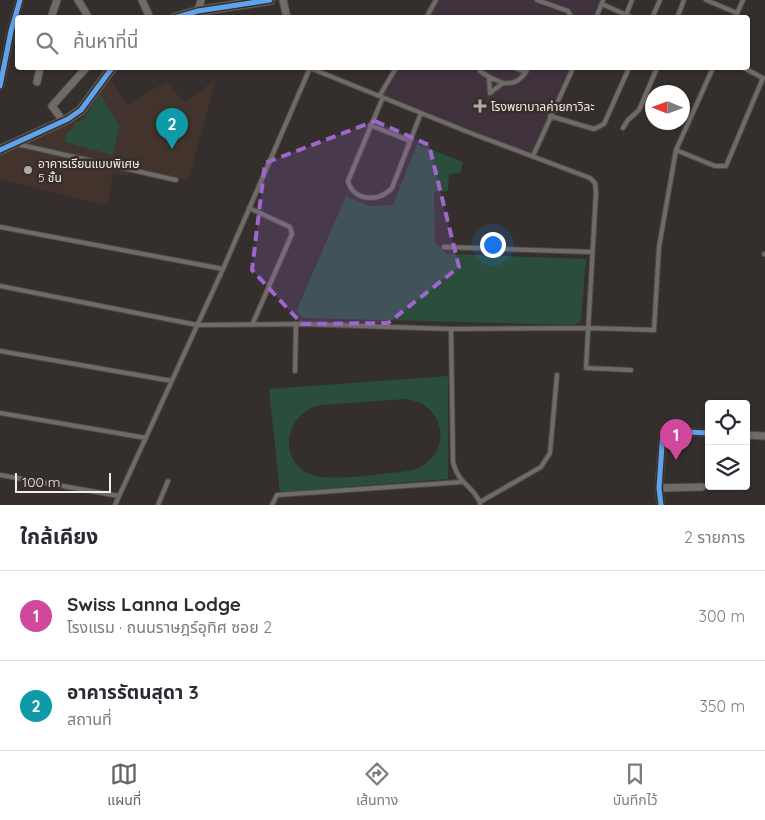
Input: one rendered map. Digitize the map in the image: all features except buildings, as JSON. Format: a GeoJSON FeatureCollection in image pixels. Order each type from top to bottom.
{"type":"FeatureCollection","features":[{"type":"Feature","properties":{"kind":"street"},"geometry":{"type":"LineString","coordinates":[[16,15],[20,0]]}},
{"type":"Feature","properties":{"kind":"street"},"geometry":{"type":"LineString","coordinates":[[52,15],[57,0]]}},
{"type":"Feature","properties":{"kind":"street"},"geometry":{"type":"LineString","coordinates":[[78,0],[87,15]]}},
{"type":"Feature","properties":{"kind":"street"},"geometry":{"type":"LineString","coordinates":[[142,0],[149,15]]}},
{"type":"Feature","properties":{"kind":"street"},"geometry":{"type":"LineString","coordinates":[[198,11],[200,0]]}},
{"type":"Feature","properties":{"kind":"street"},"geometry":{"type":"LineString","coordinates":[[184,15],[198,11],[270,0]]}},
{"type":"Feature","properties":{"kind":"street"},"geometry":{"type":"LineString","coordinates":[[283,0],[286,15]]}},
{"type":"Feature","properties":{"kind":"street"},"geometry":{"type":"LineString","coordinates":[[0,86],[15,17]]}},
{"type":"Feature","properties":{"kind":"street"},"geometry":{"type":"LineString","coordinates":[[37,82],[40,70]]}},
{"type":"Feature","properties":{"kind":"street"},"geometry":{"type":"LineString","coordinates":[[63,121],[52,106],[84,70]]}},
{"type":"Feature","properties":{"kind":"street"},"geometry":{"type":"LineString","coordinates":[[0,150],[63,121],[81,110],[111,70]]}},
{"type":"Feature","properties":{"kind":"street"},"geometry":{"type":"LineString","coordinates":[[661,505],[658,488],[662,431],[705,434]]}},
{"type":"Feature","properties":{"kind":"street"},"geometry":{"type":"LineString","coordinates":[[750,436],[765,436]]}},
{"type":"Feature","properties":{"kind":"street"},"geometry":{"type":"LineString","coordinates":[[658,488],[702,487]]}},
{"type":"Feature","properties":{"kind":"lane"},"geometry":{"type":"LineString","coordinates":[[428,15],[436,0]]}},
{"type":"Feature","properties":{"kind":"lane"},"geometry":{"type":"LineString","coordinates":[[537,0],[568,11],[570,15]]}},
{"type":"Feature","properties":{"kind":"lane"},"geometry":{"type":"LineString","coordinates":[[554,6],[556,0]]}},
{"type":"Feature","properties":{"kind":"lane"},"geometry":{"type":"LineString","coordinates":[[597,15],[603,2],[626,14],[632,0]]}},
{"type":"Feature","properties":{"kind":"lane"},"geometry":{"type":"LineString","coordinates":[[653,15],[660,0]]}},
{"type":"Feature","properties":{"kind":"lane"},"geometry":{"type":"LineString","coordinates":[[678,15],[684,0]]}},
{"type":"Feature","properties":{"kind":"lane"},"geometry":{"type":"LineString","coordinates":[[706,0],[736,15],[743,0]]}},
{"type":"Feature","properties":{"kind":"lane"},"geometry":{"type":"LineString","coordinates":[[115,505],[223,269],[309,70]]}},
{"type":"Feature","properties":{"kind":"lane"},"geometry":{"type":"LineString","coordinates":[[315,70],[473,134],[590,178],[595,183],[596,192],[586,368],[631,370]]}},
{"type":"Feature","properties":{"kind":"lane"},"geometry":{"type":"LineString","coordinates":[[395,70],[381,96],[348,180],[355,192],[367,198],[377,199],[385,196],[392,188],[421,112]]}},
{"type":"Feature","properties":{"kind":"lane"},"geometry":{"type":"LineString","coordinates":[[480,70],[489,77],[503,83],[513,84],[527,70]]}},
{"type":"Feature","properties":{"kind":"lane"},"geometry":{"type":"LineString","coordinates":[[533,156],[572,70]]}},
{"type":"Feature","properties":{"kind":"lane"},"geometry":{"type":"LineString","coordinates":[[550,116],[594,129],[604,124],[628,70]]}},
{"type":"Feature","properties":{"kind":"lane"},"geometry":{"type":"LineString","coordinates":[[623,128],[628,120],[639,110],[655,70]]}},
{"type":"Feature","properties":{"kind":"lane"},"geometry":{"type":"LineString","coordinates":[[0,286],[197,325],[296,324],[451,329],[589,328],[654,330],[659,247],[676,150],[712,70]]}},
{"type":"Feature","properties":{"kind":"lane"},"geometry":{"type":"LineString","coordinates":[[676,150],[715,166],[726,166],[764,77],[748,70]]}},
{"type":"Feature","properties":{"kind":"lane"},"geometry":{"type":"LineString","coordinates":[[489,77],[490,93],[503,83]]}},
{"type":"Feature","properties":{"kind":"lane"},"geometry":{"type":"LineString","coordinates":[[370,125],[410,140]]}},
{"type":"Feature","properties":{"kind":"lane"},"geometry":{"type":"LineString","coordinates":[[15,144],[176,180]]}},
{"type":"Feature","properties":{"kind":"lane"},"geometry":{"type":"LineString","coordinates":[[249,208],[290,227],[292,234],[252,325]]}},
{"type":"Feature","properties":{"kind":"lane"},"geometry":{"type":"LineString","coordinates":[[0,226],[223,269]]}},
{"type":"Feature","properties":{"kind":"lane"},"geometry":{"type":"LineString","coordinates":[[444,247],[592,252]]}},
{"type":"Feature","properties":{"kind":"lane"},"geometry":{"type":"LineString","coordinates":[[295,371],[296,324]]}},
{"type":"Feature","properties":{"kind":"lane"},"geometry":{"type":"LineString","coordinates":[[451,329],[453,462],[461,482],[475,493],[480,504],[541,467],[546,461],[550,453],[557,376]]}},
{"type":"Feature","properties":{"kind":"lane"},"geometry":{"type":"LineString","coordinates":[[0,351],[172,381]]}},
{"type":"Feature","properties":{"kind":"lane"},"geometry":{"type":"LineString","coordinates":[[0,413],[146,438]]}},
{"type":"Feature","properties":{"kind":"lane"},"geometry":{"type":"LineString","coordinates":[[0,474],[119,496]]}},
{"type":"Feature","properties":{"kind":"lane"},"geometry":{"type":"LineString","coordinates":[[158,505],[168,481]]}},
{"type":"Feature","properties":{"kind":"lane"},"geometry":{"type":"LineString","coordinates":[[272,505],[277,495],[461,482]]}},
{"type":"Feature","properties":{"kind":"highlighted area"},"geometry":{"type":"Polygon","coordinates":[[[375,121],[429,145],[459,267],[388,323],[302,324],[252,270],[265,163],[375,121]]]}},
{"type":"Feature","properties":{"kind":"shaded area"},"geometry":{"type":"Polygon","coordinates":[[[437,0],[600,0],[594,15],[429,15],[437,0]]]}},
{"type":"Feature","properties":{"kind":"shaded area","name":"โรงพยาบาลค่ายกาวิละ"},"geometry":{"type":"Polygon","coordinates":[[[395,70],[570,70],[533,156],[380,95],[395,70]]]}},
{"type":"Feature","properties":{"kind":"shaded area"},"geometry":{"type":"Polygon","coordinates":[[[110,79],[128,105],[167,81],[184,103],[216,79],[188,181],[132,168],[127,176],[113,173],[107,206],[0,179],[0,154],[79,119],[110,79]]]}},
{"type":"Feature","properties":{"kind":"green space"},"geometry":{"type":"Polygon","coordinates":[[[100,94],[119,125],[113,155],[65,142],[67,132],[75,127],[74,123],[83,120],[100,94]]]}},
{"type":"Feature","properties":{"kind":"green space"},"geometry":{"type":"Polygon","coordinates":[[[417,144],[463,162],[460,173],[449,174],[448,191],[434,192],[435,243],[447,254],[586,259],[581,321],[574,325],[303,318],[296,312],[346,196],[369,206],[393,205],[417,144]]]}},
{"type":"Feature","properties":{"kind":"green space"},"geometry":{"type":"Polygon","coordinates":[[[448,376],[448,479],[280,492],[269,389],[448,376]],[[405,399],[321,405],[309,409],[293,426],[289,448],[293,459],[300,468],[312,475],[332,478],[409,471],[423,465],[433,457],[439,445],[440,433],[438,421],[431,411],[420,403],[405,399]]]}},
{"type":"Feature","properties":{"kind":"cycle path"},"geometry":{"type":"LineString","coordinates":[[16,15],[20,0]]}},
{"type":"Feature","properties":{"kind":"cycle path"},"geometry":{"type":"LineString","coordinates":[[184,15],[198,11],[270,0]]}},
{"type":"Feature","properties":{"kind":"cycle path"},"geometry":{"type":"LineString","coordinates":[[0,86],[15,17]]}},
{"type":"Feature","properties":{"kind":"cycle path"},"geometry":{"type":"LineString","coordinates":[[0,150],[68,119],[81,110],[111,70]]}},
{"type":"Feature","properties":{"kind":"cycle path"},"geometry":{"type":"LineString","coordinates":[[661,505],[659,488],[663,431],[705,433]]}},
{"type":"Feature","properties":{"kind":"place","name":"โรงพยาบาลค่ายกาวิละ"},"geometry":{"type":"Point","coordinates":[480,106]}},
{"type":"Feature","properties":{"kind":"place","name":"อาคารรัตนสุดา 3"},"geometry":{"type":"Point","coordinates":[172,149]}},
{"type":"Feature","properties":{"kind":"place","name":"อาคารเรียนแบบพิเศษ 5 ชั้น"},"geometry":{"type":"Point","coordinates":[28,170]}},
{"type":"Feature","properties":{"kind":"place","name":"Swiss Lanna Lodge"},"geometry":{"type":"Point","coordinates":[676,460]}}]}
